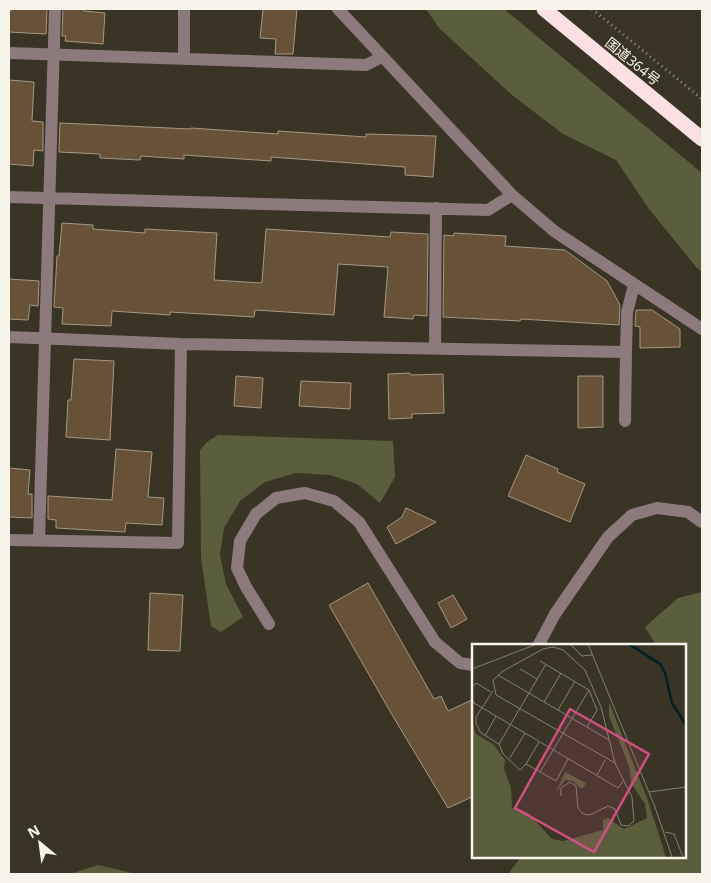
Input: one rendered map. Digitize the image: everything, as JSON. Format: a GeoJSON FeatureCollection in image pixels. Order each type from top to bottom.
{"type":"FeatureCollection","features":[{"type":"Feature","properties":{"kind":"highway","name":"国道364号"},"geometry":{"type":"LineString","coordinates":[[544,9],[702,139]]}},
{"type":"Feature","properties":{"kind":"street"},"geometry":{"type":"LineString","coordinates":[[39,540],[55,9]]}},
{"type":"Feature","properties":{"kind":"street"},"geometry":{"type":"LineString","coordinates":[[184,9],[184,59]]}},
{"type":"Feature","properties":{"kind":"street"},"geometry":{"type":"LineString","coordinates":[[338,9],[512,195],[554,231],[702,329]]}},
{"type":"Feature","properties":{"kind":"street"},"geometry":{"type":"LineString","coordinates":[[9,53],[366,65],[382,57]]}},
{"type":"Feature","properties":{"kind":"street"},"geometry":{"type":"LineString","coordinates":[[9,197],[488,210],[512,195]]}},
{"type":"Feature","properties":{"kind":"street"},"geometry":{"type":"LineString","coordinates":[[435,348],[436,208]]}},
{"type":"Feature","properties":{"kind":"street"},"geometry":{"type":"LineString","coordinates":[[625,422],[627,312],[634,285]]}},
{"type":"Feature","properties":{"kind":"street"},"geometry":{"type":"LineString","coordinates":[[9,337],[181,344],[626,352]]}},
{"type":"Feature","properties":{"kind":"street"},"geometry":{"type":"LineString","coordinates":[[9,540],[178,543],[181,344]]}},
{"type":"Feature","properties":{"kind":"street"},"geometry":{"type":"LineString","coordinates":[[269,624],[246,587],[238,568],[240,541],[256,514],[276,498],[304,493],[334,501],[359,522],[435,642],[460,662],[472,665]]}},
{"type":"Feature","properties":{"kind":"street"},"geometry":{"type":"LineString","coordinates":[[539,644],[555,614],[608,537],[632,515],[657,508],[688,512],[702,522]]}},
{"type":"Feature","properties":{"kind":"path"},"geometry":{"type":"LineString","coordinates":[[592,9],[702,100]]}},
{"type":"Feature","properties":{"kind":"green space"},"geometry":{"type":"Polygon","coordinates":[[[426,9],[504,9],[702,173],[702,272],[649,209],[616,160],[563,134],[512,95],[439,28],[426,9]]]}},
{"type":"Feature","properties":{"kind":"green space"},"geometry":{"type":"Polygon","coordinates":[[[218,435],[393,441],[395,477],[380,503],[357,484],[330,475],[296,473],[265,482],[240,501],[224,528],[220,555],[226,584],[243,617],[221,632],[211,626],[201,558],[200,450],[207,442],[218,435]]]}},
{"type":"Feature","properties":{"kind":"green space"},"geometry":{"type":"Polygon","coordinates":[[[702,592],[702,874],[508,874],[520,858],[686,858],[686,644],[655,644],[645,627],[678,598],[702,592]]]}},
{"type":"Feature","properties":{"kind":"green space"},"geometry":{"type":"Polygon","coordinates":[[[98,865],[136,874],[70,874],[98,865]]]}},
{"type":"Feature","properties":{"kind":"building"},"geometry":{"type":"Polygon","coordinates":[[[11,9],[47,9],[46,34],[9,32],[9,11],[11,9]]]}},
{"type":"Feature","properties":{"kind":"building"},"geometry":{"type":"Polygon","coordinates":[[[63,9],[84,9],[84,11],[105,13],[103,44],[65,41],[66,36],[62,36],[63,9]]]}},
{"type":"Feature","properties":{"kind":"building"},"geometry":{"type":"Polygon","coordinates":[[[263,9],[297,9],[293,54],[275,54],[276,39],[260,38],[263,9]]]}},
{"type":"Feature","properties":{"kind":"building"},"geometry":{"type":"Polygon","coordinates":[[[9,80],[34,82],[32,121],[43,122],[43,151],[34,150],[33,166],[9,164],[9,80]]]}},
{"type":"Feature","properties":{"kind":"building"},"geometry":{"type":"Polygon","coordinates":[[[60,123],[191,128],[278,134],[278,131],[366,137],[366,134],[436,136],[433,177],[405,175],[405,167],[271,157],[271,161],[184,155],[184,159],[141,156],[140,160],[100,158],[100,154],[59,152],[60,123]]]}},
{"type":"Feature","properties":{"kind":"building"},"geometry":{"type":"Polygon","coordinates":[[[62,223],[93,225],[93,229],[145,233],[145,229],[217,233],[214,280],[261,283],[266,229],[390,237],[391,232],[428,234],[427,316],[414,315],[413,319],[384,317],[388,267],[338,264],[334,315],[255,310],[254,317],[170,312],[170,315],[112,311],[111,326],[62,324],[63,308],[54,307],[57,256],[59,256],[62,223]]]}},
{"type":"Feature","properties":{"kind":"building"},"geometry":{"type":"Polygon","coordinates":[[[454,233],[506,236],[505,246],[565,250],[607,281],[620,305],[619,325],[521,319],[520,321],[443,317],[444,235],[453,236],[454,233]]]}},
{"type":"Feature","properties":{"kind":"building"},"geometry":{"type":"Polygon","coordinates":[[[9,279],[39,281],[38,306],[30,305],[28,320],[9,319],[9,279]]]}},
{"type":"Feature","properties":{"kind":"building"},"geometry":{"type":"Polygon","coordinates":[[[636,310],[652,310],[680,329],[680,347],[640,348],[640,327],[635,326],[636,310]]]}},
{"type":"Feature","properties":{"kind":"building"},"geometry":{"type":"Polygon","coordinates":[[[74,359],[114,361],[110,440],[66,437],[68,400],[71,400],[74,359]]]}},
{"type":"Feature","properties":{"kind":"building"},"geometry":{"type":"Polygon","coordinates":[[[410,373],[411,375],[443,374],[444,413],[412,414],[412,418],[389,419],[388,374],[410,373]]]}},
{"type":"Feature","properties":{"kind":"building"},"geometry":{"type":"Polygon","coordinates":[[[236,376],[263,378],[261,408],[234,406],[236,376]]]}},
{"type":"Feature","properties":{"kind":"building"},"geometry":{"type":"Polygon","coordinates":[[[578,376],[603,376],[603,427],[578,428],[578,376]]]}},
{"type":"Feature","properties":{"kind":"building"},"geometry":{"type":"Polygon","coordinates":[[[301,381],[351,383],[350,409],[299,406],[301,381]]]}},
{"type":"Feature","properties":{"kind":"building"},"geometry":{"type":"Polygon","coordinates":[[[116,449],[152,452],[148,497],[164,498],[162,525],[126,523],[125,532],[56,528],[56,520],[48,519],[48,496],[112,500],[116,449]]]}},
{"type":"Feature","properties":{"kind":"building"},"geometry":{"type":"Polygon","coordinates":[[[526,455],[558,469],[557,472],[585,484],[570,522],[508,496],[526,455]]]}},
{"type":"Feature","properties":{"kind":"building"},"geometry":{"type":"Polygon","coordinates":[[[9,468],[30,470],[28,494],[32,494],[32,518],[9,517],[9,468]]]}},
{"type":"Feature","properties":{"kind":"building"},"geometry":{"type":"Polygon","coordinates":[[[406,508],[436,522],[396,544],[387,527],[402,517],[406,508]]]}},
{"type":"Feature","properties":{"kind":"building"},"geometry":{"type":"Polygon","coordinates":[[[368,583],[434,699],[441,696],[448,711],[472,700],[472,797],[448,808],[329,605],[368,583]]]}},
{"type":"Feature","properties":{"kind":"building"},"geometry":{"type":"Polygon","coordinates":[[[150,593],[183,595],[180,651],[148,650],[150,593]]]}},
{"type":"Feature","properties":{"kind":"building"},"geometry":{"type":"Polygon","coordinates":[[[453,595],[467,619],[451,628],[438,603],[453,595]]]}}]}
